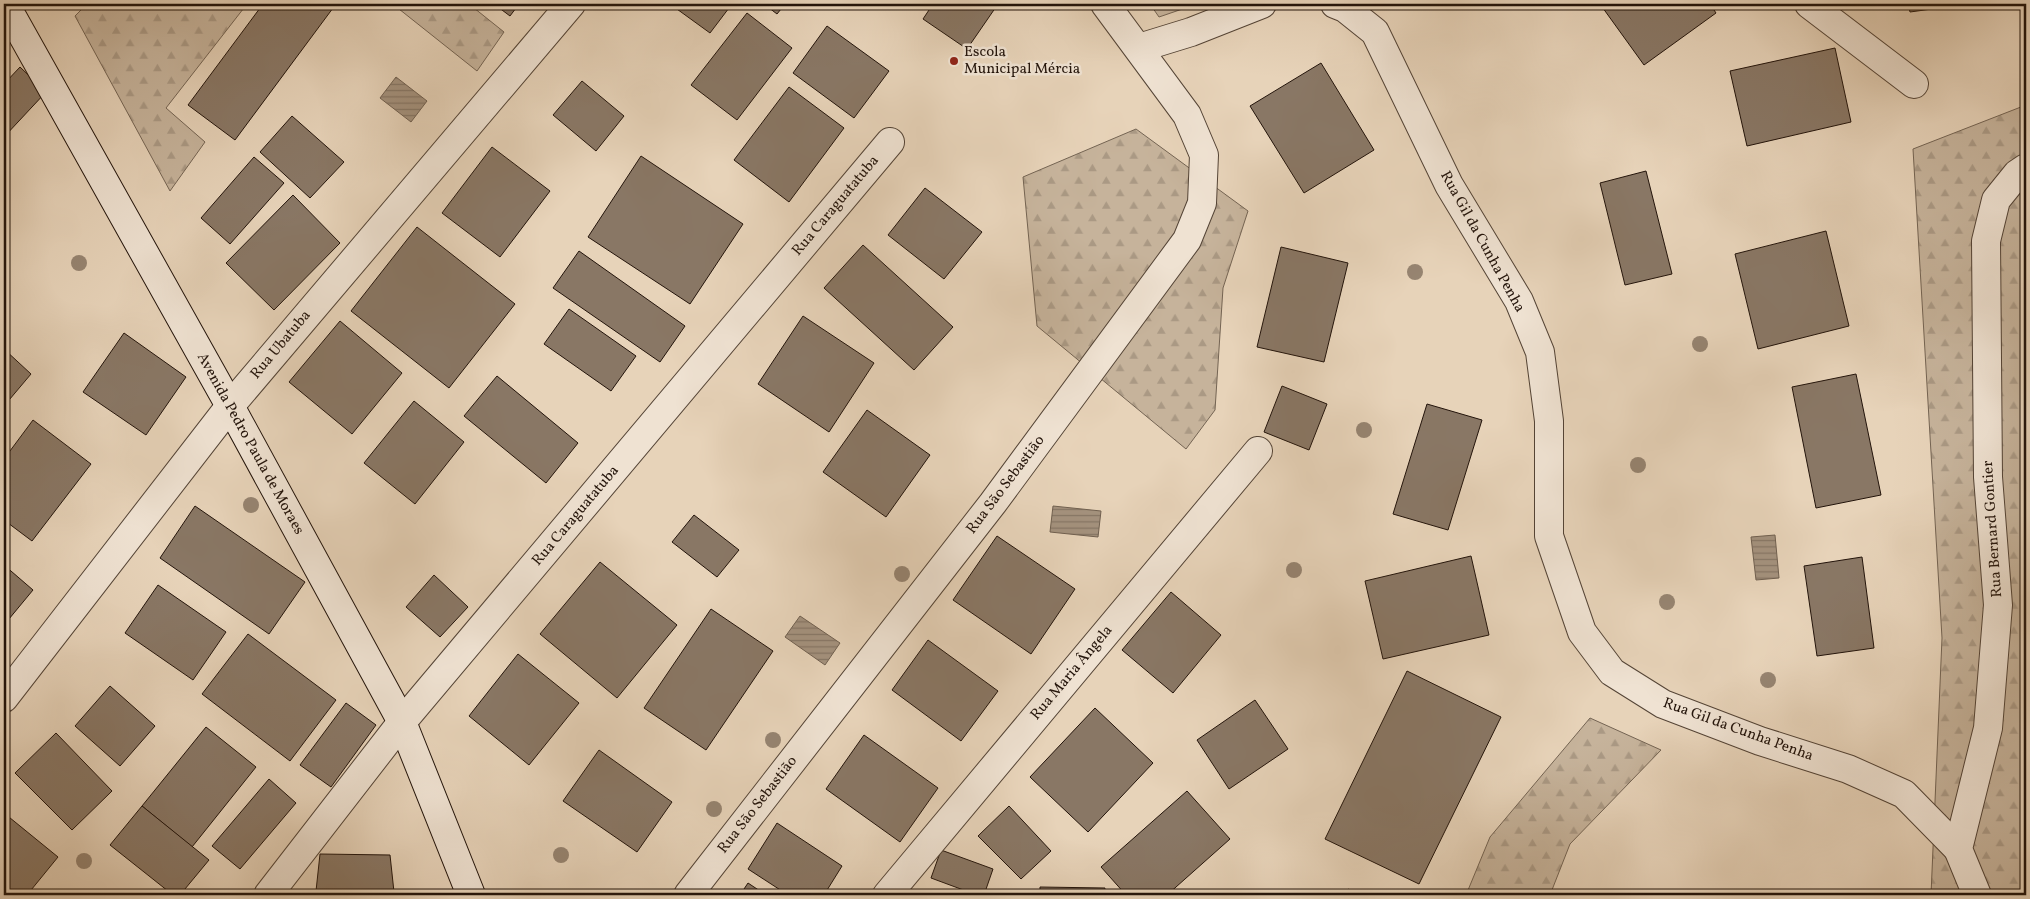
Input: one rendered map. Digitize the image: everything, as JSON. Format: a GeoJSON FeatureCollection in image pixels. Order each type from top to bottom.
{"type":"FeatureCollection","features":[{"type":"Feature","properties":{"kind":"street","name":"Avenida Pedro Paula de Moraes"},"geometry":{"type":"LineString","coordinates":[[5,4],[230,406],[402,722],[471,895]]}},
{"type":"Feature","properties":{"kind":"street","name":"Rua Ubatuba"},"geometry":{"type":"LineString","coordinates":[[4,698],[230,406],[571,4]]}},
{"type":"Feature","properties":{"kind":"street"},"geometry":{"type":"LineString","coordinates":[[1105,4],[1139,48],[1191,32],[1262,4]]}},
{"type":"Feature","properties":{"kind":"street","name":"Rua Gil da Cunha Penha"},"geometry":{"type":"LineString","coordinates":[[1335,4],[1345,8],[1375,32],[1449,185],[1519,301],[1540,352],[1549,421],[1549,536],[1582,632],[1612,672],[1663,704],[1760,741],[1848,769],[1904,794],[1958,849]]}},
{"type":"Feature","properties":{"kind":"street"},"geometry":{"type":"LineString","coordinates":[[1809,4],[1914,84]]}},
{"type":"Feature","properties":{"kind":"street","name":"Rua São Sebastião"},"geometry":{"type":"LineString","coordinates":[[688,895],[993,503],[1187,240],[1202,203],[1204,155],[1187,115],[1139,48]]}},
{"type":"Feature","properties":{"kind":"street","name":"Rua Caraguatatuba"},"geometry":{"type":"LineString","coordinates":[[268,895],[402,722],[890,142]]}},
{"type":"Feature","properties":{"kind":"street","name":"Rua Bernard Gontier"},"geometry":{"type":"LineString","coordinates":[[1958,849],[1988,728],[1998,605],[1988,477],[1986,241],[1996,200],[2017,174],[2026,168]]}},
{"type":"Feature","properties":{"kind":"street","name":"Rua Maria Ângela"},"geometry":{"type":"LineString","coordinates":[[887,895],[1258,451]]}},
{"type":"Feature","properties":{"kind":"street"},"geometry":{"type":"LineString","coordinates":[[1958,849],[1977,895]]}},
{"type":"Feature","properties":{"kind":"green space"},"geometry":{"type":"Polygon","coordinates":[[[87,4],[247,4],[166,108],[205,142],[170,191],[75,16],[87,4]]]}},
{"type":"Feature","properties":{"kind":"green space"},"geometry":{"type":"Polygon","coordinates":[[[355,4],[469,4],[504,32],[477,71],[399,9],[360,7],[355,4]]]}},
{"type":"Feature","properties":{"kind":"green space"},"geometry":{"type":"Polygon","coordinates":[[[1150,4],[1197,4],[1159,17],[1150,4]]]}},
{"type":"Feature","properties":{"kind":"green space"},"geometry":{"type":"Polygon","coordinates":[[[2026,105],[2026,895],[1931,895],[1942,638],[1913,149],[2026,105]]]}},
{"type":"Feature","properties":{"kind":"green space"},"geometry":{"type":"Polygon","coordinates":[[[1136,129],[1248,211],[1223,288],[1215,410],[1186,449],[1037,326],[1023,177],[1136,129]]]}},
{"type":"Feature","properties":{"kind":"green space"},"geometry":{"type":"Polygon","coordinates":[[[1590,718],[1661,750],[1570,844],[1550,895],[1466,895],[1490,837],[1590,718]]]}},
{"type":"Feature","properties":{"kind":"shaded area"},"geometry":{"type":"Polygon","coordinates":[[[396,77],[427,101],[411,122],[380,98],[396,77]]]}},
{"type":"Feature","properties":{"kind":"shaded area"},"geometry":{"type":"Polygon","coordinates":[[[1053,506],[1101,511],[1098,537],[1050,532],[1053,506]]]}},
{"type":"Feature","properties":{"kind":"shaded area"},"geometry":{"type":"Polygon","coordinates":[[[1775,535],[1779,578],[1756,580],[1751,537],[1775,535]]]}},
{"type":"Feature","properties":{"kind":"shaded area"},"geometry":{"type":"Polygon","coordinates":[[[800,616],[840,643],[825,665],[785,637],[800,616]]]}},
{"type":"Feature","properties":{"kind":"building"},"geometry":{"type":"Polygon","coordinates":[[[263,4],[328,4],[333,8],[235,140],[188,105],[263,4]]]}},
{"type":"Feature","properties":{"kind":"building"},"geometry":{"type":"Polygon","coordinates":[[[494,4],[519,4],[510,16],[494,4]]]}},
{"type":"Feature","properties":{"kind":"building"},"geometry":{"type":"Polygon","coordinates":[[[670,4],[732,4],[710,33],[670,4]]]}},
{"type":"Feature","properties":{"kind":"building"},"geometry":{"type":"Polygon","coordinates":[[[764,4],[785,4],[777,14],[764,4]]]}},
{"type":"Feature","properties":{"kind":"building"},"geometry":{"type":"Polygon","coordinates":[[[933,4],[998,4],[967,49],[923,19],[933,4]]]}},
{"type":"Feature","properties":{"kind":"building"},"geometry":{"type":"Polygon","coordinates":[[[1600,4],[1710,4],[1716,13],[1644,65],[1600,4]]]}},
{"type":"Feature","properties":{"kind":"building"},"geometry":{"type":"Polygon","coordinates":[[[1908,4],[1968,4],[1910,12],[1908,4]]]}},
{"type":"Feature","properties":{"kind":"building"},"geometry":{"type":"Polygon","coordinates":[[[747,13],[792,48],[737,120],[691,85],[747,13]]]}},
{"type":"Feature","properties":{"kind":"building"},"geometry":{"type":"Polygon","coordinates":[[[827,26],[889,71],[854,118],[793,73],[827,26]]]}},
{"type":"Feature","properties":{"kind":"building"},"geometry":{"type":"Polygon","coordinates":[[[4,35],[10,39],[4,49],[4,35]]]}},
{"type":"Feature","properties":{"kind":"building"},"geometry":{"type":"Polygon","coordinates":[[[1835,48],[1851,122],[1747,146],[1730,71],[1835,48]]]}},
{"type":"Feature","properties":{"kind":"building"},"geometry":{"type":"Polygon","coordinates":[[[1321,63],[1374,150],[1304,193],[1250,106],[1321,63]]]}},
{"type":"Feature","properties":{"kind":"building"},"geometry":{"type":"Polygon","coordinates":[[[20,67],[46,92],[4,137],[4,84],[20,67]]]}},
{"type":"Feature","properties":{"kind":"building"},"geometry":{"type":"Polygon","coordinates":[[[582,81],[624,116],[596,151],[553,115],[582,81]]]}},
{"type":"Feature","properties":{"kind":"building"},"geometry":{"type":"Polygon","coordinates":[[[789,87],[844,128],[789,202],[734,160],[789,87]]]}},
{"type":"Feature","properties":{"kind":"building"},"geometry":{"type":"Polygon","coordinates":[[[292,116],[344,162],[310,198],[260,152],[292,116]]]}},
{"type":"Feature","properties":{"kind":"building"},"geometry":{"type":"Polygon","coordinates":[[[492,147],[550,191],[500,257],[442,213],[492,147]]]}},
{"type":"Feature","properties":{"kind":"building"},"geometry":{"type":"Polygon","coordinates":[[[641,156],[743,224],[690,304],[588,237],[641,156]]]}},
{"type":"Feature","properties":{"kind":"building"},"geometry":{"type":"Polygon","coordinates":[[[254,157],[284,183],[230,244],[201,218],[254,157]]]}},
{"type":"Feature","properties":{"kind":"building"},"geometry":{"type":"Polygon","coordinates":[[[1646,171],[1672,274],[1625,285],[1600,183],[1646,171]]]}},
{"type":"Feature","properties":{"kind":"building"},"geometry":{"type":"Polygon","coordinates":[[[925,188],[982,232],[944,279],[888,235],[925,188]]]}},
{"type":"Feature","properties":{"kind":"building"},"geometry":{"type":"Polygon","coordinates":[[[293,195],[340,243],[274,310],[226,263],[293,195]]]}},
{"type":"Feature","properties":{"kind":"building"},"geometry":{"type":"Polygon","coordinates":[[[417,227],[515,304],[449,388],[351,311],[417,227]]]}},
{"type":"Feature","properties":{"kind":"building"},"geometry":{"type":"Polygon","coordinates":[[[1826,231],[1849,326],[1758,349],[1735,254],[1826,231]]]}},
{"type":"Feature","properties":{"kind":"building"},"geometry":{"type":"Polygon","coordinates":[[[863,245],[953,327],[914,370],[824,288],[863,245]]]}},
{"type":"Feature","properties":{"kind":"building"},"geometry":{"type":"Polygon","coordinates":[[[1281,247],[1348,263],[1324,362],[1257,347],[1281,247]]]}},
{"type":"Feature","properties":{"kind":"building"},"geometry":{"type":"Polygon","coordinates":[[[579,251],[685,326],[660,362],[553,288],[579,251]]]}},
{"type":"Feature","properties":{"kind":"building"},"geometry":{"type":"Polygon","coordinates":[[[569,309],[636,356],[611,391],[544,344],[569,309]]]}},
{"type":"Feature","properties":{"kind":"building"},"geometry":{"type":"Polygon","coordinates":[[[803,316],[874,363],[829,432],[758,384],[803,316]]]}},
{"type":"Feature","properties":{"kind":"building"},"geometry":{"type":"Polygon","coordinates":[[[340,321],[402,373],[352,434],[289,382],[340,321]]]}},
{"type":"Feature","properties":{"kind":"building"},"geometry":{"type":"Polygon","coordinates":[[[124,333],[186,377],[146,435],[83,392],[124,333]]]}},
{"type":"Feature","properties":{"kind":"building"},"geometry":{"type":"Polygon","coordinates":[[[4,349],[31,374],[4,406],[4,349]]]}},
{"type":"Feature","properties":{"kind":"building"},"geometry":{"type":"Polygon","coordinates":[[[1856,374],[1881,495],[1816,508],[1792,387],[1856,374]]]}},
{"type":"Feature","properties":{"kind":"building"},"geometry":{"type":"Polygon","coordinates":[[[497,376],[578,443],[546,483],[464,416],[497,376]]]}},
{"type":"Feature","properties":{"kind":"building"},"geometry":{"type":"Polygon","coordinates":[[[1282,386],[1327,404],[1309,450],[1264,432],[1282,386]]]}},
{"type":"Feature","properties":{"kind":"building"},"geometry":{"type":"Polygon","coordinates":[[[414,401],[464,442],[415,504],[364,463],[414,401]]]}},
{"type":"Feature","properties":{"kind":"building"},"geometry":{"type":"Polygon","coordinates":[[[1427,404],[1482,420],[1448,530],[1393,514],[1427,404]]]}},
{"type":"Feature","properties":{"kind":"building"},"geometry":{"type":"Polygon","coordinates":[[[867,410],[930,455],[886,517],[823,472],[867,410]]]}},
{"type":"Feature","properties":{"kind":"building"},"geometry":{"type":"Polygon","coordinates":[[[33,420],[91,464],[32,541],[4,520],[4,459],[33,420]]]}},
{"type":"Feature","properties":{"kind":"building"},"geometry":{"type":"Polygon","coordinates":[[[195,506],[305,582],[269,634],[160,558],[195,506]]]}},
{"type":"Feature","properties":{"kind":"building"},"geometry":{"type":"Polygon","coordinates":[[[694,515],[739,550],[717,577],[672,542],[694,515]]]}},
{"type":"Feature","properties":{"kind":"building"},"geometry":{"type":"Polygon","coordinates":[[[997,536],[1075,589],[1031,654],[953,600],[997,536]]]}},
{"type":"Feature","properties":{"kind":"building"},"geometry":{"type":"Polygon","coordinates":[[[1471,556],[1489,635],[1383,659],[1365,581],[1471,556]]]}},
{"type":"Feature","properties":{"kind":"building"},"geometry":{"type":"Polygon","coordinates":[[[1862,557],[1874,648],[1817,656],[1804,566],[1862,557]]]}},
{"type":"Feature","properties":{"kind":"building"},"geometry":{"type":"Polygon","coordinates":[[[600,562],[677,625],[617,698],[540,634],[600,562]]]}},
{"type":"Feature","properties":{"kind":"building"},"geometry":{"type":"Polygon","coordinates":[[[4,565],[33,590],[4,625],[4,565]]]}},
{"type":"Feature","properties":{"kind":"building"},"geometry":{"type":"Polygon","coordinates":[[[434,575],[468,607],[440,637],[406,607],[434,575]]]}},
{"type":"Feature","properties":{"kind":"building"},"geometry":{"type":"Polygon","coordinates":[[[158,585],[226,632],[193,680],[125,633],[158,585]]]}},
{"type":"Feature","properties":{"kind":"building"},"geometry":{"type":"Polygon","coordinates":[[[1171,592],[1221,635],[1173,693],[1122,650],[1171,592]]]}},
{"type":"Feature","properties":{"kind":"building"},"geometry":{"type":"Polygon","coordinates":[[[711,609],[773,651],[706,750],[644,708],[711,609]]]}},
{"type":"Feature","properties":{"kind":"building"},"geometry":{"type":"Polygon","coordinates":[[[248,634],[336,700],[290,761],[202,694],[248,634]]]}},
{"type":"Feature","properties":{"kind":"building"},"geometry":{"type":"Polygon","coordinates":[[[928,640],[998,691],[961,741],[892,690],[928,640]]]}},
{"type":"Feature","properties":{"kind":"building"},"geometry":{"type":"Polygon","coordinates":[[[518,654],[579,703],[529,765],[469,716],[518,654]]]}},
{"type":"Feature","properties":{"kind":"building"},"geometry":{"type":"Polygon","coordinates":[[[1407,671],[1501,717],[1419,884],[1325,839],[1407,671]]]}},
{"type":"Feature","properties":{"kind":"building"},"geometry":{"type":"Polygon","coordinates":[[[110,686],[155,726],[120,766],[75,726],[110,686]]]}},
{"type":"Feature","properties":{"kind":"building"},"geometry":{"type":"Polygon","coordinates":[[[1255,700],[1288,749],[1229,789],[1197,740],[1255,700]]]}},
{"type":"Feature","properties":{"kind":"building"},"geometry":{"type":"Polygon","coordinates":[[[346,703],[376,725],[331,787],[300,765],[346,703]]]}},
{"type":"Feature","properties":{"kind":"building"},"geometry":{"type":"Polygon","coordinates":[[[1095,708],[1153,763],[1088,832],[1030,777],[1095,708]]]}},
{"type":"Feature","properties":{"kind":"building"},"geometry":{"type":"Polygon","coordinates":[[[206,727],[256,767],[192,847],[142,806],[206,727]]]}},
{"type":"Feature","properties":{"kind":"building"},"geometry":{"type":"Polygon","coordinates":[[[56,733],[112,791],[72,830],[15,773],[56,733]]]}},
{"type":"Feature","properties":{"kind":"building"},"geometry":{"type":"Polygon","coordinates":[[[864,735],[938,788],[900,842],[826,789],[864,735]]]}},
{"type":"Feature","properties":{"kind":"building"},"geometry":{"type":"Polygon","coordinates":[[[599,750],[672,802],[637,852],[563,801],[599,750]]]}},
{"type":"Feature","properties":{"kind":"building"},"geometry":{"type":"Polygon","coordinates":[[[269,779],[296,803],[240,869],[212,846],[269,779]]]}},
{"type":"Feature","properties":{"kind":"building"},"geometry":{"type":"Polygon","coordinates":[[[1187,791],[1230,839],[1167,895],[1126,895],[1101,867],[1187,791]]]}},
{"type":"Feature","properties":{"kind":"building"},"geometry":{"type":"Polygon","coordinates":[[[142,806],[209,860],[180,895],[173,895],[110,845],[142,806]]]}},
{"type":"Feature","properties":{"kind":"building"},"geometry":{"type":"Polygon","coordinates":[[[1009,806],[1051,851],[1021,879],[978,836],[1009,806]]]}},
{"type":"Feature","properties":{"kind":"building"},"geometry":{"type":"Polygon","coordinates":[[[4,813],[58,857],[27,895],[4,895],[4,813]]]}},
{"type":"Feature","properties":{"kind":"building"},"geometry":{"type":"Polygon","coordinates":[[[777,823],[842,866],[824,895],[788,895],[748,869],[777,823]]]}},
{"type":"Feature","properties":{"kind":"building"},"geometry":{"type":"Polygon","coordinates":[[[941,850],[993,869],[984,895],[977,895],[931,878],[941,850]]]}},
{"type":"Feature","properties":{"kind":"building"},"geometry":{"type":"Polygon","coordinates":[[[320,854],[390,855],[394,892],[422,890],[421,895],[280,895],[280,893],[316,891],[320,854]]]}},
{"type":"Feature","properties":{"kind":"building"},"geometry":{"type":"Polygon","coordinates":[[[748,883],[766,895],[740,895],[748,883]]]}},
{"type":"Feature","properties":{"kind":"building"},"geometry":{"type":"Polygon","coordinates":[[[1040,887],[1105,888],[1104,895],[1040,895],[1040,887]]]}},
{"type":"Feature","properties":{"kind":"building"},"geometry":{"type":"Polygon","coordinates":[[[1348,889],[1358,895],[1344,895],[1348,889]]]}},
{"type":"Feature","properties":{"kind":"place","name":"Escola Municipal Mércia"},"geometry":{"type":"Point","coordinates":[954,61]}}]}
